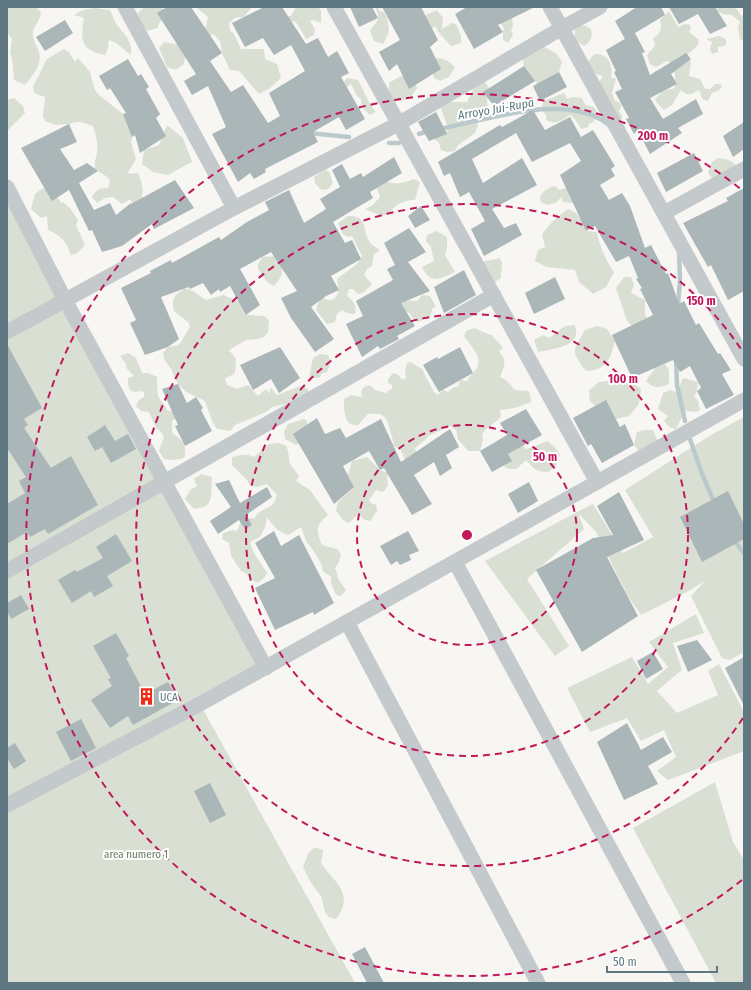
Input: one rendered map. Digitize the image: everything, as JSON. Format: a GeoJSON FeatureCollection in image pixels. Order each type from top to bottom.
{"type":"FeatureCollection","features":[{"type":"Feature","properties":{"kind":"street"},"geometry":{"type":"LineString","coordinates":[[125,7],[234,208]]}},
{"type":"Feature","properties":{"kind":"street"},"geometry":{"type":"LineString","coordinates":[[334,7],[597,482]]}},
{"type":"Feature","properties":{"kind":"street"},"geometry":{"type":"LineString","coordinates":[[550,7],[744,359]]}},
{"type":"Feature","properties":{"kind":"street"},"geometry":{"type":"LineString","coordinates":[[7,332],[234,208],[398,124],[600,7]]}},
{"type":"Feature","properties":{"kind":"street"},"geometry":{"type":"LineString","coordinates":[[664,213],[744,169]]}},
{"type":"Feature","properties":{"kind":"street"},"geometry":{"type":"LineString","coordinates":[[7,188],[65,300],[266,668]]}},
{"type":"Feature","properties":{"kind":"street"},"geometry":{"type":"LineString","coordinates":[[7,571],[494,295]]}},
{"type":"Feature","properties":{"kind":"street"},"geometry":{"type":"LineString","coordinates":[[7,805],[266,668],[744,400]]}},
{"type":"Feature","properties":{"kind":"street"},"geometry":{"type":"LineString","coordinates":[[455,562],[683,983]]}},
{"type":"Feature","properties":{"kind":"street"},"geometry":{"type":"LineString","coordinates":[[347,622],[538,983]]}},
{"type":"Feature","properties":{"kind":"green space"},"geometry":{"type":"Polygon","coordinates":[[[7,7],[36,7],[41,12],[33,34],[39,53],[39,63],[35,72],[25,85],[14,80],[10,52],[12,39],[9,35],[7,35],[7,7]]]}},
{"type":"Feature","properties":{"kind":"green space"},"geometry":{"type":"Polygon","coordinates":[[[144,7],[158,7],[164,9],[161,21],[157,28],[148,31],[140,25],[138,13],[144,7]]]}},
{"type":"Feature","properties":{"kind":"green space"},"geometry":{"type":"Polygon","coordinates":[[[196,7],[252,7],[244,17],[235,18],[229,23],[230,30],[234,34],[241,49],[264,49],[265,59],[277,64],[281,78],[270,88],[259,94],[239,71],[230,70],[222,53],[220,41],[213,34],[204,40],[197,36],[206,26],[208,17],[196,7]]]}},
{"type":"Feature","properties":{"kind":"green space"},"geometry":{"type":"Polygon","coordinates":[[[296,7],[317,7],[321,10],[321,23],[313,20],[310,21],[315,29],[314,35],[306,39],[296,22],[291,21],[283,28],[283,16],[291,16],[296,7]]]}},
{"type":"Feature","properties":{"kind":"green space"},"geometry":{"type":"Polygon","coordinates":[[[375,7],[380,7],[378,10],[385,13],[388,22],[389,29],[383,44],[374,41],[370,30],[378,20],[378,14],[375,7]]]}},
{"type":"Feature","properties":{"kind":"green space"},"geometry":{"type":"Polygon","coordinates":[[[718,7],[735,7],[741,15],[744,16],[744,39],[740,40],[738,28],[740,22],[732,15],[723,14],[717,11],[718,7]]]}},
{"type":"Feature","properties":{"kind":"green space"},"geometry":{"type":"Polygon","coordinates":[[[95,8],[110,10],[116,24],[127,37],[131,46],[131,55],[116,43],[109,40],[105,55],[97,53],[87,47],[84,43],[82,32],[84,18],[74,15],[83,10],[95,8]]]}},
{"type":"Feature","properties":{"kind":"green space"},"geometry":{"type":"Polygon","coordinates":[[[437,10],[443,18],[442,29],[452,23],[456,24],[461,36],[461,43],[451,46],[439,33],[435,26],[425,35],[422,21],[426,15],[437,10]]]}},
{"type":"Feature","properties":{"kind":"green space"},"geometry":{"type":"Polygon","coordinates":[[[669,11],[678,27],[685,24],[690,25],[691,28],[689,32],[699,40],[698,45],[686,56],[691,62],[689,76],[700,79],[705,89],[710,89],[715,84],[721,84],[722,87],[712,93],[708,101],[702,99],[699,90],[692,94],[686,94],[681,90],[672,105],[664,110],[655,99],[663,91],[675,88],[673,64],[667,61],[656,67],[650,64],[647,55],[655,46],[653,38],[660,30],[660,20],[669,11]]]}},
{"type":"Feature","properties":{"kind":"green space"},"geometry":{"type":"Polygon","coordinates":[[[509,14],[512,18],[513,27],[511,30],[513,35],[508,43],[503,40],[504,28],[496,17],[509,14]]]}},
{"type":"Feature","properties":{"kind":"green space"},"geometry":{"type":"Polygon","coordinates":[[[580,26],[586,26],[591,29],[592,34],[591,39],[584,46],[575,40],[575,29],[580,26]]]}},
{"type":"Feature","properties":{"kind":"green space"},"geometry":{"type":"Polygon","coordinates":[[[719,36],[726,39],[726,45],[718,47],[718,52],[712,54],[710,49],[712,42],[706,39],[719,36]]]}},
{"type":"Feature","properties":{"kind":"green space"},"geometry":{"type":"Polygon","coordinates":[[[164,42],[180,45],[186,50],[184,64],[176,70],[167,67],[159,48],[164,42]]]}},
{"type":"Feature","properties":{"kind":"green space"},"geometry":{"type":"Polygon","coordinates":[[[543,46],[557,54],[562,62],[559,72],[538,84],[525,74],[523,59],[543,46]]]}},
{"type":"Feature","properties":{"kind":"green space"},"geometry":{"type":"Polygon","coordinates":[[[64,49],[69,52],[75,62],[78,58],[90,72],[95,90],[123,114],[134,130],[131,142],[136,159],[127,174],[138,173],[143,188],[141,201],[136,211],[130,199],[122,204],[113,197],[105,198],[97,203],[92,197],[98,190],[108,188],[110,181],[106,176],[95,169],[97,146],[93,126],[81,122],[56,125],[45,121],[43,116],[45,97],[34,93],[33,87],[47,59],[64,49]]]}},
{"type":"Feature","properties":{"kind":"green space"},"geometry":{"type":"Polygon","coordinates":[[[595,54],[600,54],[607,58],[612,69],[611,77],[616,79],[612,93],[615,101],[622,105],[619,111],[622,115],[622,119],[617,121],[608,102],[606,93],[603,92],[599,82],[603,76],[596,74],[591,69],[589,64],[590,59],[595,54]]]}},
{"type":"Feature","properties":{"kind":"green space"},"geometry":{"type":"Polygon","coordinates":[[[435,58],[446,60],[455,67],[449,77],[440,81],[434,78],[431,67],[435,58]]]}},
{"type":"Feature","properties":{"kind":"green space"},"geometry":{"type":"Polygon","coordinates":[[[407,74],[414,80],[417,88],[413,95],[409,98],[396,101],[389,95],[389,83],[407,74]]]}},
{"type":"Feature","properties":{"kind":"green space"},"geometry":{"type":"Polygon","coordinates":[[[347,78],[358,80],[371,106],[376,112],[370,115],[362,107],[361,99],[357,96],[351,84],[343,90],[341,86],[347,78]]]}},
{"type":"Feature","properties":{"kind":"green space"},"geometry":{"type":"Polygon","coordinates":[[[484,81],[489,88],[487,101],[488,107],[478,112],[475,116],[478,126],[475,133],[458,145],[455,151],[447,152],[441,150],[439,143],[434,139],[450,129],[446,123],[441,108],[445,102],[467,102],[474,87],[484,81]]]}},
{"type":"Feature","properties":{"kind":"green space"},"geometry":{"type":"Polygon","coordinates":[[[564,93],[567,99],[573,97],[582,98],[585,105],[594,107],[597,112],[597,117],[592,123],[588,124],[589,127],[581,129],[575,119],[570,115],[558,122],[546,120],[546,115],[541,109],[544,101],[564,93]]]}},
{"type":"Feature","properties":{"kind":"green space"},"geometry":{"type":"Polygon","coordinates":[[[14,98],[23,106],[25,113],[7,131],[7,100],[14,98]]]}},
{"type":"Feature","properties":{"kind":"green space"},"geometry":{"type":"Polygon","coordinates":[[[167,125],[183,138],[192,162],[168,175],[153,172],[142,164],[144,150],[159,145],[167,125]]]}},
{"type":"Feature","properties":{"kind":"green space"},"geometry":{"type":"Polygon","coordinates":[[[718,158],[733,162],[736,166],[724,180],[712,178],[708,173],[712,162],[718,158]]]}},
{"type":"Feature","properties":{"kind":"green space"},"geometry":{"type":"Polygon","coordinates":[[[325,170],[329,172],[332,182],[331,186],[326,190],[320,189],[315,183],[314,177],[325,170]]]}},
{"type":"Feature","properties":{"kind":"green space"},"geometry":{"type":"Polygon","coordinates":[[[383,178],[390,183],[402,183],[414,179],[420,182],[415,200],[401,203],[382,216],[365,209],[373,205],[380,197],[376,185],[383,178]]]}},
{"type":"Feature","properties":{"kind":"green space"},"geometry":{"type":"Polygon","coordinates":[[[555,186],[559,190],[566,188],[575,189],[578,201],[571,203],[563,202],[561,197],[557,202],[548,205],[541,202],[540,197],[543,193],[555,186]]]}},
{"type":"Feature","properties":{"kind":"green space"},"geometry":{"type":"Polygon","coordinates":[[[43,188],[53,190],[61,203],[63,202],[70,208],[78,220],[76,225],[85,245],[77,253],[71,255],[63,240],[57,234],[48,230],[47,216],[41,218],[31,209],[35,194],[43,188]]]}},
{"type":"Feature","properties":{"kind":"green space","name":"area numero 1"},"geometry":{"type":"Polygon","coordinates":[[[7,192],[266,668],[200,704],[355,983],[7,983],[7,192]]]}},
{"type":"Feature","properties":{"kind":"green space"},"geometry":{"type":"Polygon","coordinates":[[[568,209],[575,212],[586,231],[597,232],[603,253],[614,272],[606,287],[593,294],[579,282],[575,270],[547,267],[535,261],[538,250],[545,247],[542,234],[552,222],[568,209]]]}},
{"type":"Feature","properties":{"kind":"green space"},"geometry":{"type":"Polygon","coordinates":[[[348,216],[362,220],[370,242],[373,246],[379,249],[378,252],[374,254],[372,266],[367,269],[364,275],[372,284],[363,293],[358,294],[353,289],[349,289],[347,296],[354,304],[356,309],[355,314],[347,313],[342,310],[337,314],[335,322],[327,324],[316,310],[320,297],[330,300],[336,298],[338,292],[338,278],[357,264],[362,256],[352,236],[347,237],[343,234],[338,223],[348,216]]]}},
{"type":"Feature","properties":{"kind":"green space"},"geometry":{"type":"Polygon","coordinates":[[[437,231],[447,237],[447,248],[445,255],[455,272],[445,277],[436,279],[425,273],[422,267],[434,261],[431,247],[426,241],[427,235],[437,231]]]}},
{"type":"Feature","properties":{"kind":"green space"},"geometry":{"type":"Polygon","coordinates":[[[277,256],[281,264],[282,271],[278,282],[274,286],[267,282],[258,269],[258,265],[262,257],[277,256]]]}},
{"type":"Feature","properties":{"kind":"green space"},"geometry":{"type":"Polygon","coordinates":[[[500,258],[502,263],[501,278],[495,282],[488,280],[482,262],[500,258]]]}},
{"type":"Feature","properties":{"kind":"green space"},"geometry":{"type":"Polygon","coordinates":[[[624,277],[631,277],[634,285],[631,293],[645,300],[645,315],[656,328],[637,331],[627,321],[616,288],[624,277]]]}},
{"type":"Feature","properties":{"kind":"green space"},"geometry":{"type":"Polygon","coordinates":[[[184,289],[193,291],[206,300],[223,295],[240,302],[246,315],[264,316],[269,320],[268,332],[264,337],[246,340],[229,350],[236,359],[235,373],[225,379],[227,385],[237,389],[248,385],[258,396],[266,389],[270,394],[270,387],[277,395],[303,385],[310,392],[299,401],[272,407],[266,412],[235,425],[230,431],[217,429],[212,421],[205,401],[186,392],[178,384],[171,369],[164,359],[163,353],[168,347],[179,345],[190,327],[188,322],[174,311],[173,307],[174,298],[184,289]]]}},
{"type":"Feature","properties":{"kind":"green space"},"geometry":{"type":"Polygon","coordinates":[[[422,295],[430,296],[436,307],[433,308],[430,318],[419,322],[415,321],[409,313],[401,309],[400,300],[417,301],[422,295]]]}},
{"type":"Feature","properties":{"kind":"green space"},"geometry":{"type":"Polygon","coordinates":[[[575,325],[576,334],[571,342],[554,349],[538,352],[534,340],[543,335],[549,338],[565,326],[575,325]]]}},
{"type":"Feature","properties":{"kind":"green space"},"geometry":{"type":"Polygon","coordinates":[[[597,326],[607,329],[615,341],[609,358],[603,366],[586,371],[578,359],[575,351],[585,330],[597,326]]]}},
{"type":"Feature","properties":{"kind":"green space"},"geometry":{"type":"Polygon","coordinates":[[[474,328],[492,335],[502,346],[503,348],[499,351],[504,358],[504,366],[500,377],[506,380],[515,390],[528,391],[531,402],[515,408],[500,410],[501,417],[482,434],[483,439],[480,451],[468,451],[458,439],[456,430],[450,426],[428,436],[415,448],[420,469],[416,473],[410,461],[405,459],[400,449],[394,446],[385,417],[377,414],[368,414],[358,425],[349,423],[344,412],[344,399],[351,395],[362,397],[361,391],[364,387],[370,385],[375,390],[386,393],[392,388],[392,385],[388,383],[388,379],[393,373],[399,375],[400,378],[404,380],[406,377],[405,372],[407,363],[410,362],[422,369],[434,392],[438,395],[443,390],[448,392],[452,388],[459,386],[460,380],[467,381],[477,368],[478,360],[475,351],[464,336],[466,331],[474,328]]]}},
{"type":"Feature","properties":{"kind":"green space"},"geometry":{"type":"Polygon","coordinates":[[[128,353],[136,358],[142,373],[148,373],[157,377],[157,391],[159,398],[167,410],[180,415],[172,421],[172,433],[179,438],[185,446],[184,458],[174,460],[164,459],[159,451],[164,437],[162,433],[156,428],[149,412],[141,411],[136,406],[139,400],[144,397],[144,392],[135,392],[130,390],[128,384],[128,378],[134,376],[127,369],[126,364],[120,356],[128,353]]]}},
{"type":"Feature","properties":{"kind":"green space"},"geometry":{"type":"Polygon","coordinates":[[[320,354],[328,355],[330,366],[326,373],[322,373],[319,378],[309,378],[313,358],[320,354]]]}},
{"type":"Feature","properties":{"kind":"green space"},"geometry":{"type":"Polygon","coordinates":[[[665,364],[669,370],[669,384],[654,387],[649,384],[646,381],[655,368],[665,364]]]}},
{"type":"Feature","properties":{"kind":"green space"},"geometry":{"type":"Polygon","coordinates":[[[683,378],[698,382],[697,391],[694,397],[698,400],[700,410],[697,412],[685,411],[676,429],[669,427],[664,421],[668,416],[658,409],[663,393],[670,390],[677,392],[683,378]]]}},
{"type":"Feature","properties":{"kind":"green space"},"geometry":{"type":"Polygon","coordinates":[[[616,380],[631,383],[641,388],[639,404],[629,416],[616,419],[603,413],[590,401],[589,390],[599,382],[616,380]]]}},
{"type":"Feature","properties":{"kind":"green space"},"geometry":{"type":"Polygon","coordinates":[[[744,417],[744,652],[730,660],[722,658],[691,596],[705,581],[685,593],[641,615],[628,596],[596,532],[578,513],[584,529],[527,579],[569,646],[555,656],[485,561],[593,504],[623,553],[653,537],[625,490],[711,435],[744,417]]]}},
{"type":"Feature","properties":{"kind":"green space"},"geometry":{"type":"Polygon","coordinates":[[[304,419],[307,421],[307,429],[306,435],[302,440],[296,445],[285,439],[284,432],[288,424],[304,419]]]}},
{"type":"Feature","properties":{"kind":"green space"},"geometry":{"type":"Polygon","coordinates":[[[653,430],[657,440],[639,452],[634,445],[637,432],[653,430]]]}},
{"type":"Feature","properties":{"kind":"green space"},"geometry":{"type":"Polygon","coordinates":[[[547,441],[555,447],[560,454],[556,466],[548,472],[536,469],[526,460],[516,469],[509,469],[503,466],[498,457],[523,445],[526,449],[547,441]]]}},
{"type":"Feature","properties":{"kind":"green space"},"geometry":{"type":"Polygon","coordinates":[[[279,443],[286,446],[290,464],[299,476],[296,481],[310,490],[328,515],[319,525],[318,532],[322,545],[337,549],[341,554],[339,562],[335,568],[339,580],[346,590],[341,596],[336,595],[331,583],[331,577],[323,571],[321,563],[307,543],[301,527],[288,535],[276,528],[267,517],[265,527],[260,537],[250,542],[254,553],[267,573],[258,583],[253,581],[246,573],[241,571],[231,556],[229,543],[222,539],[223,533],[233,530],[237,531],[242,519],[255,518],[261,511],[271,506],[277,495],[267,484],[257,487],[250,486],[247,480],[232,465],[232,457],[246,455],[254,457],[269,444],[279,443]]]}},
{"type":"Feature","properties":{"kind":"green space"},"geometry":{"type":"Polygon","coordinates":[[[367,457],[380,470],[388,473],[388,485],[382,492],[376,490],[369,500],[371,503],[376,505],[377,511],[370,521],[365,520],[358,514],[349,523],[343,520],[336,511],[338,502],[354,487],[348,475],[352,461],[367,457]]]}},
{"type":"Feature","properties":{"kind":"green space"},"geometry":{"type":"Polygon","coordinates":[[[201,474],[212,477],[211,498],[204,507],[194,509],[185,499],[190,490],[197,486],[194,479],[201,474]]]}},
{"type":"Feature","properties":{"kind":"green space"},"geometry":{"type":"Polygon","coordinates":[[[696,614],[704,633],[673,643],[682,670],[657,691],[677,713],[718,695],[708,671],[719,664],[744,712],[744,751],[668,780],[657,771],[676,757],[664,730],[641,741],[627,718],[590,732],[567,688],[632,657],[648,684],[668,667],[649,642],[696,614]]]}},
{"type":"Feature","properties":{"kind":"green space"},"geometry":{"type":"Polygon","coordinates":[[[715,782],[733,842],[744,860],[744,983],[716,983],[633,828],[715,782]]]}},
{"type":"Feature","properties":{"kind":"green space"},"geometry":{"type":"Polygon","coordinates":[[[313,848],[323,850],[321,862],[338,884],[343,895],[344,902],[342,909],[335,919],[329,917],[325,912],[321,896],[311,883],[303,867],[308,854],[313,848]]]}},
{"type":"Feature","properties":{"kind":"building"},"geometry":{"type":"Polygon","coordinates":[[[167,7],[191,7],[222,53],[210,61],[231,92],[243,85],[268,123],[280,116],[269,93],[305,71],[291,45],[274,55],[263,38],[245,47],[232,23],[264,7],[282,7],[306,44],[318,38],[328,57],[337,51],[349,73],[341,77],[365,119],[346,130],[339,117],[313,132],[318,142],[265,169],[266,172],[254,179],[250,173],[238,182],[212,134],[226,127],[208,86],[192,95],[184,81],[196,74],[157,13],[167,7]]]}},
{"type":"Feature","properties":{"kind":"building"},"geometry":{"type":"Polygon","coordinates":[[[350,7],[372,7],[378,18],[359,27],[350,7]]]}},
{"type":"Feature","properties":{"kind":"building"},"geometry":{"type":"Polygon","coordinates":[[[382,7],[421,7],[438,40],[430,47],[441,69],[409,89],[397,64],[389,71],[379,52],[400,40],[382,7]]]}},
{"type":"Feature","properties":{"kind":"building"},"geometry":{"type":"Polygon","coordinates":[[[467,7],[535,7],[498,25],[503,32],[474,49],[455,14],[467,7]]]}},
{"type":"Feature","properties":{"kind":"building"},"geometry":{"type":"Polygon","coordinates":[[[637,7],[661,7],[665,15],[625,39],[615,21],[637,7]]]}},
{"type":"Feature","properties":{"kind":"building"},"geometry":{"type":"Polygon","coordinates":[[[669,7],[715,7],[727,26],[710,34],[698,14],[679,24],[669,7]]]}},
{"type":"Feature","properties":{"kind":"building"},"geometry":{"type":"Polygon","coordinates":[[[65,20],[73,33],[45,51],[36,37],[65,20]]]}},
{"type":"Feature","properties":{"kind":"building"},"geometry":{"type":"Polygon","coordinates":[[[635,33],[645,52],[642,53],[650,75],[686,53],[691,59],[671,74],[677,84],[650,98],[663,119],[696,99],[703,114],[678,128],[682,133],[650,154],[638,131],[634,134],[626,119],[629,118],[615,92],[622,89],[614,72],[616,71],[606,50],[635,33]]]}},
{"type":"Feature","properties":{"kind":"building"},"geometry":{"type":"Polygon","coordinates":[[[128,59],[138,76],[141,74],[149,87],[146,89],[160,114],[156,118],[166,136],[140,153],[135,135],[132,137],[123,114],[126,113],[110,88],[107,90],[99,76],[128,59]]]}},
{"type":"Feature","properties":{"kind":"building"},"geometry":{"type":"Polygon","coordinates":[[[524,66],[535,81],[494,106],[483,92],[524,66]]]}},
{"type":"Feature","properties":{"kind":"building"},"geometry":{"type":"Polygon","coordinates":[[[559,72],[567,87],[540,101],[533,86],[559,72]]]}},
{"type":"Feature","properties":{"kind":"building"},"geometry":{"type":"Polygon","coordinates":[[[533,110],[545,130],[570,117],[581,137],[593,130],[615,166],[611,169],[615,176],[600,185],[609,200],[622,193],[630,206],[645,248],[651,245],[666,274],[668,273],[679,304],[684,301],[696,325],[699,323],[718,354],[720,353],[731,370],[722,374],[734,395],[706,409],[697,391],[701,388],[690,366],[680,372],[673,360],[632,378],[612,335],[653,315],[640,289],[642,288],[636,279],[638,278],[629,256],[616,262],[595,226],[586,231],[560,175],[581,161],[570,143],[532,162],[516,133],[472,159],[483,183],[522,158],[537,185],[492,209],[504,228],[516,223],[522,235],[484,256],[471,229],[485,221],[469,192],[460,197],[450,173],[444,176],[438,162],[500,125],[502,127],[533,110]]]}},
{"type":"Feature","properties":{"kind":"building"},"geometry":{"type":"Polygon","coordinates":[[[436,112],[447,134],[429,141],[418,122],[436,112]]]}},
{"type":"Feature","properties":{"kind":"building"},"geometry":{"type":"Polygon","coordinates":[[[744,122],[744,149],[733,157],[723,136],[744,122]]]}},
{"type":"Feature","properties":{"kind":"building"},"geometry":{"type":"Polygon","coordinates":[[[69,124],[77,142],[60,149],[74,170],[87,163],[98,171],[79,183],[94,210],[110,203],[116,215],[131,203],[175,180],[194,208],[154,229],[152,224],[122,246],[102,252],[92,230],[89,231],[69,190],[52,201],[21,148],[69,124]]]}},
{"type":"Feature","properties":{"kind":"building"},"geometry":{"type":"Polygon","coordinates":[[[694,153],[703,171],[666,192],[657,173],[694,153]]]}},
{"type":"Feature","properties":{"kind":"building"},"geometry":{"type":"Polygon","coordinates":[[[394,157],[402,173],[370,192],[373,198],[333,222],[345,243],[352,240],[361,259],[331,276],[339,290],[326,296],[311,307],[334,339],[315,352],[291,318],[281,298],[297,291],[271,252],[240,269],[260,305],[246,315],[230,286],[220,292],[219,289],[211,295],[203,283],[190,289],[189,287],[161,297],[179,339],[168,347],[145,355],[130,323],[136,320],[121,288],[151,273],[150,271],[171,260],[172,263],[219,237],[221,240],[247,222],[269,210],[265,202],[289,190],[304,223],[326,209],[320,199],[340,187],[332,170],[342,164],[350,179],[361,173],[363,177],[394,157]]]}},
{"type":"Feature","properties":{"kind":"building"},"geometry":{"type":"Polygon","coordinates":[[[744,188],[744,291],[728,300],[711,265],[708,267],[683,223],[728,201],[726,198],[744,188]]]}},
{"type":"Feature","properties":{"kind":"building"},"geometry":{"type":"Polygon","coordinates":[[[421,206],[430,220],[415,228],[408,216],[421,206]]]}},
{"type":"Feature","properties":{"kind":"building"},"geometry":{"type":"Polygon","coordinates":[[[409,228],[426,252],[408,262],[430,291],[401,303],[415,326],[397,336],[399,339],[380,349],[378,346],[362,357],[346,324],[363,316],[356,301],[393,280],[387,269],[395,265],[384,243],[409,228]]]}},
{"type":"Feature","properties":{"kind":"building"},"geometry":{"type":"Polygon","coordinates":[[[464,270],[476,295],[444,313],[434,287],[464,270]]]}},
{"type":"Feature","properties":{"kind":"building"},"geometry":{"type":"Polygon","coordinates":[[[555,277],[565,299],[534,314],[525,293],[555,277]]]}},
{"type":"Feature","properties":{"kind":"building"},"geometry":{"type":"Polygon","coordinates":[[[7,344],[42,408],[24,419],[28,425],[24,428],[51,468],[71,456],[98,505],[48,534],[45,529],[30,537],[27,532],[7,544],[7,504],[25,493],[19,481],[26,477],[7,448],[7,344]]]}},
{"type":"Feature","properties":{"kind":"building"},"geometry":{"type":"Polygon","coordinates":[[[280,347],[300,378],[279,393],[271,379],[253,390],[240,365],[280,347]]]}},
{"type":"Feature","properties":{"kind":"building"},"geometry":{"type":"Polygon","coordinates":[[[460,347],[473,373],[439,392],[423,365],[460,347]]]}},
{"type":"Feature","properties":{"kind":"building"},"geometry":{"type":"Polygon","coordinates":[[[178,384],[187,403],[196,397],[203,408],[201,410],[212,431],[185,446],[175,426],[178,425],[162,389],[178,384]]]}},
{"type":"Feature","properties":{"kind":"building"},"geometry":{"type":"Polygon","coordinates":[[[606,400],[620,427],[625,424],[634,445],[602,463],[591,444],[588,446],[573,418],[606,400]]]}},
{"type":"Feature","properties":{"kind":"building"},"geometry":{"type":"Polygon","coordinates":[[[526,409],[542,435],[508,454],[512,461],[492,472],[480,451],[507,435],[500,423],[526,409]]]}},
{"type":"Feature","properties":{"kind":"building"},"geometry":{"type":"Polygon","coordinates":[[[317,418],[325,434],[340,428],[346,438],[381,419],[401,462],[450,429],[459,447],[446,455],[452,468],[440,476],[434,462],[414,475],[432,504],[412,515],[384,468],[380,470],[369,451],[343,466],[354,487],[334,504],[293,434],[317,418]]]}},
{"type":"Feature","properties":{"kind":"building"},"geometry":{"type":"Polygon","coordinates":[[[105,425],[115,441],[128,434],[136,449],[111,463],[102,447],[95,451],[87,437],[105,425]]]}},
{"type":"Feature","properties":{"kind":"building"},"geometry":{"type":"Polygon","coordinates":[[[229,480],[240,503],[267,487],[272,497],[246,515],[252,525],[245,529],[239,520],[218,534],[210,521],[231,507],[215,484],[229,480]]]}},
{"type":"Feature","properties":{"kind":"building"},"geometry":{"type":"Polygon","coordinates":[[[529,482],[538,501],[518,513],[508,494],[529,482]]]}},
{"type":"Feature","properties":{"kind":"building"},"geometry":{"type":"Polygon","coordinates":[[[728,491],[744,524],[744,539],[702,562],[680,517],[728,491]]]}},
{"type":"Feature","properties":{"kind":"building"},"geometry":{"type":"Polygon","coordinates":[[[619,492],[644,540],[607,557],[638,616],[582,652],[536,570],[593,538],[613,535],[597,506],[619,492]]]}},
{"type":"Feature","properties":{"kind":"building"},"geometry":{"type":"Polygon","coordinates":[[[274,531],[281,546],[299,535],[334,603],[314,615],[313,612],[275,630],[255,588],[275,578],[255,543],[274,531]]]}},
{"type":"Feature","properties":{"kind":"building"},"geometry":{"type":"Polygon","coordinates":[[[408,531],[419,551],[409,555],[411,560],[400,565],[397,561],[391,565],[380,546],[408,531]]]}},
{"type":"Feature","properties":{"kind":"building"},"geometry":{"type":"Polygon","coordinates":[[[116,534],[132,561],[107,576],[113,586],[94,597],[91,591],[72,603],[58,580],[75,570],[77,572],[103,558],[96,547],[116,534]]]}},
{"type":"Feature","properties":{"kind":"building"},"geometry":{"type":"Polygon","coordinates":[[[21,595],[29,609],[11,619],[7,611],[7,603],[21,595]]]}},
{"type":"Feature","properties":{"kind":"building"},"geometry":{"type":"Polygon","coordinates":[[[116,633],[129,656],[126,658],[145,694],[168,682],[178,700],[133,725],[128,716],[110,728],[91,700],[112,686],[108,679],[111,678],[93,646],[116,633]]]}},
{"type":"Feature","properties":{"kind":"building"},"geometry":{"type":"Polygon","coordinates":[[[697,640],[712,660],[688,672],[677,646],[697,640]]]}},
{"type":"Feature","properties":{"kind":"building"},"geometry":{"type":"Polygon","coordinates":[[[653,652],[663,669],[646,679],[637,661],[653,652]]]}},
{"type":"Feature","properties":{"kind":"building"},"geometry":{"type":"Polygon","coordinates":[[[744,657],[744,706],[725,668],[744,657]]]}},
{"type":"Feature","properties":{"kind":"building"},"geometry":{"type":"Polygon","coordinates":[[[81,719],[96,748],[71,761],[56,732],[81,719]]]}},
{"type":"Feature","properties":{"kind":"building"},"geometry":{"type":"Polygon","coordinates":[[[627,723],[641,750],[663,737],[672,752],[648,766],[658,784],[624,800],[597,742],[627,723]]]}},
{"type":"Feature","properties":{"kind":"building"},"geometry":{"type":"Polygon","coordinates":[[[15,743],[26,761],[14,769],[7,758],[7,748],[15,743]]]}},
{"type":"Feature","properties":{"kind":"building"},"geometry":{"type":"Polygon","coordinates":[[[210,783],[226,815],[210,823],[194,791],[210,783]]]}},
{"type":"Feature","properties":{"kind":"building"},"geometry":{"type":"Polygon","coordinates":[[[365,947],[384,983],[367,983],[352,954],[365,947]]]}},
{"type":"Feature","properties":{"kind":"waterway","name":"Arroyo Jui-Rupa"},"geometry":{"type":"LineString","coordinates":[[440,129],[503,115],[550,109],[572,110],[592,115],[609,125]]}},
{"type":"Feature","properties":{"kind":"waterway","name":"Arroyo Jui-Rupa"},"geometry":{"type":"LineString","coordinates":[[419,134],[428,131]]}},
{"type":"Feature","properties":{"kind":"waterway","name":"Arroyo Jui-Rupa"},"geometry":{"type":"LineString","coordinates":[[309,133],[349,137]]}},
{"type":"Feature","properties":{"kind":"waterway","name":"Arroyo Jui-Rupa"},"geometry":{"type":"LineString","coordinates":[[389,143],[399,143]]}},
{"type":"Feature","properties":{"kind":"waterway","name":"Arroyo Jui-Rupa"},"geometry":{"type":"LineString","coordinates":[[678,307],[680,280],[679,251]]}},
{"type":"Feature","properties":{"kind":"waterway","name":"Arroyo Jui-Rupa"},"geometry":{"type":"LineString","coordinates":[[676,358],[677,385],[685,421]]}},
{"type":"Feature","properties":{"kind":"waterway","name":"Arroyo Jui-Rupa"},"geometry":{"type":"LineString","coordinates":[[690,439],[702,474],[715,504]]}},
{"type":"Feature","properties":{"kind":"waterway","name":"Arroyo Jui-Rupa"},"geometry":{"type":"LineString","coordinates":[[733,539],[744,553]]}},
{"type":"Feature","properties":{"kind":"place","name":"UCA"},"geometry":{"type":"Point","coordinates":[147,697]}}]}
